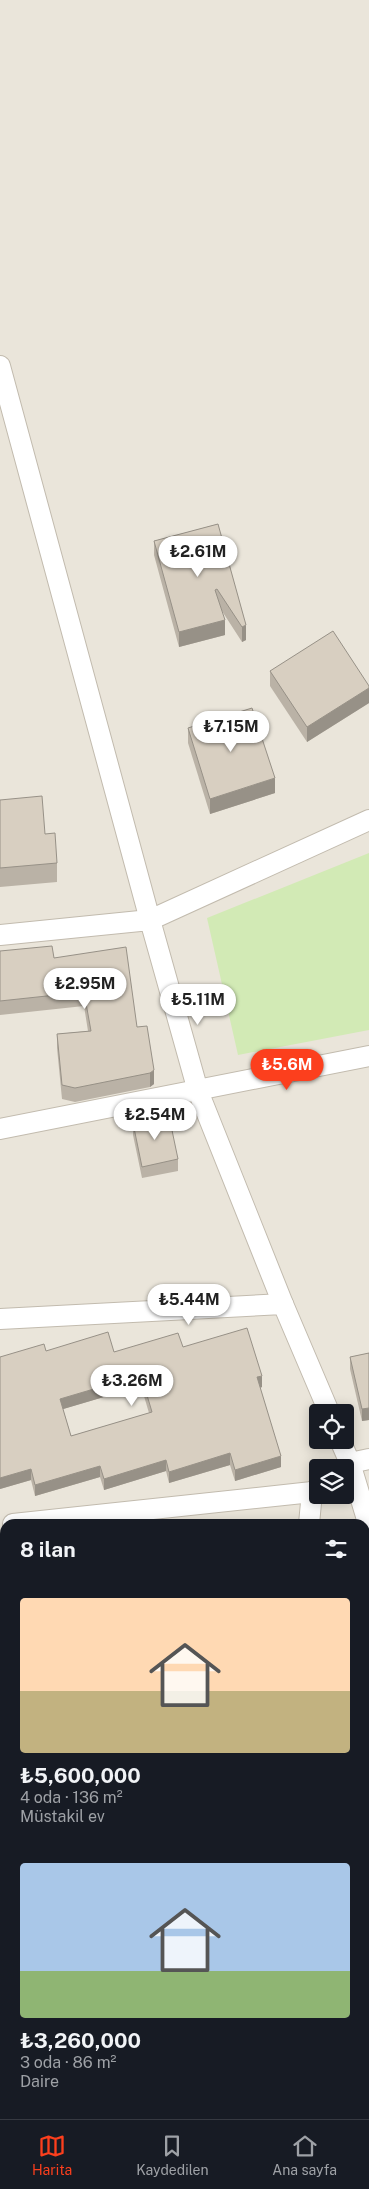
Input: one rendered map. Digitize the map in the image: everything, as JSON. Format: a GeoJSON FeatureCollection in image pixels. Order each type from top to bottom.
{"type":"FeatureCollection","features":[{"type":"Feature","properties":{"kind":"street"},"geometry":{"type":"LineString","coordinates":[[0,366],[198,1091],[283,1304],[326,1404]]}},
{"type":"Feature","properties":{"kind":"street"},"geometry":{"type":"LineString","coordinates":[[0,935],[150,920],[369,820]]}},
{"type":"Feature","properties":{"kind":"street"},"geometry":{"type":"LineString","coordinates":[[0,1129],[369,1056]]}},
{"type":"Feature","properties":{"kind":"street"},"geometry":{"type":"LineString","coordinates":[[0,1319],[283,1304]]}},
{"type":"Feature","properties":{"kind":"street"},"geometry":{"type":"LineString","coordinates":[[354,1463],[367,1519]]}},
{"type":"Feature","properties":{"kind":"street"},"geometry":{"type":"LineString","coordinates":[[57,1519],[309,1491]]}},
{"type":"Feature","properties":{"kind":"street"},"geometry":{"type":"LineString","coordinates":[[310,1519],[313,1504]]}},
{"type":"Feature","properties":{"kind":"shaded area"},"geometry":{"type":"Polygon","coordinates":[[[0,0],[369,0],[369,1519],[0,1519],[0,0]]]}},
{"type":"Feature","properties":{"kind":"green space"},"geometry":{"type":"Polygon","coordinates":[[[369,853],[369,1030],[238,1055],[207,918],[369,853]]]}},
{"type":"Feature","properties":{"kind":"building"},"geometry":{"type":"Polygon","coordinates":[[[218,524],[246,625],[242,627],[217,589],[215,590],[225,620],[179,632],[154,541],[218,524]]]}},
{"type":"Feature","properties":{"kind":"building"},"geometry":{"type":"Polygon","coordinates":[[[333,631],[369,688],[307,727],[270,671],[333,631]]]}},
{"type":"Feature","properties":{"kind":"building"},"geometry":{"type":"Polygon","coordinates":[[[252,708],[275,778],[210,799],[188,728],[252,708]]]}},
{"type":"Feature","properties":{"kind":"building"},"geometry":{"type":"Polygon","coordinates":[[[42,796],[45,834],[55,833],[57,863],[0,868],[0,800],[42,796]]]}},
{"type":"Feature","properties":{"kind":"building"},"geometry":{"type":"Polygon","coordinates":[[[52,946],[54,958],[126,947],[137,1027],[147,1026],[154,1070],[150,1073],[75,1088],[62,1085],[57,1034],[91,1031],[84,992],[0,1001],[0,951],[52,946]]]}},
{"type":"Feature","properties":{"kind":"building"},"geometry":{"type":"Polygon","coordinates":[[[169,1116],[178,1159],[142,1167],[133,1123],[169,1116]]]}},
{"type":"Feature","properties":{"kind":"building"},"geometry":{"type":"Polygon","coordinates":[[[247,1328],[262,1376],[257,1377],[281,1456],[235,1470],[230,1453],[169,1472],[166,1460],[104,1479],[100,1466],[35,1485],[31,1469],[0,1478],[0,1357],[44,1344],[46,1351],[108,1332],[114,1352],[178,1333],[183,1347],[247,1328]],[[141,1375],[60,1399],[71,1436],[152,1412],[141,1375]]]}},
{"type":"Feature","properties":{"kind":"building"},"geometry":{"type":"Polygon","coordinates":[[[369,1353],[369,1408],[362,1409],[350,1357],[369,1353]]]}}]}
